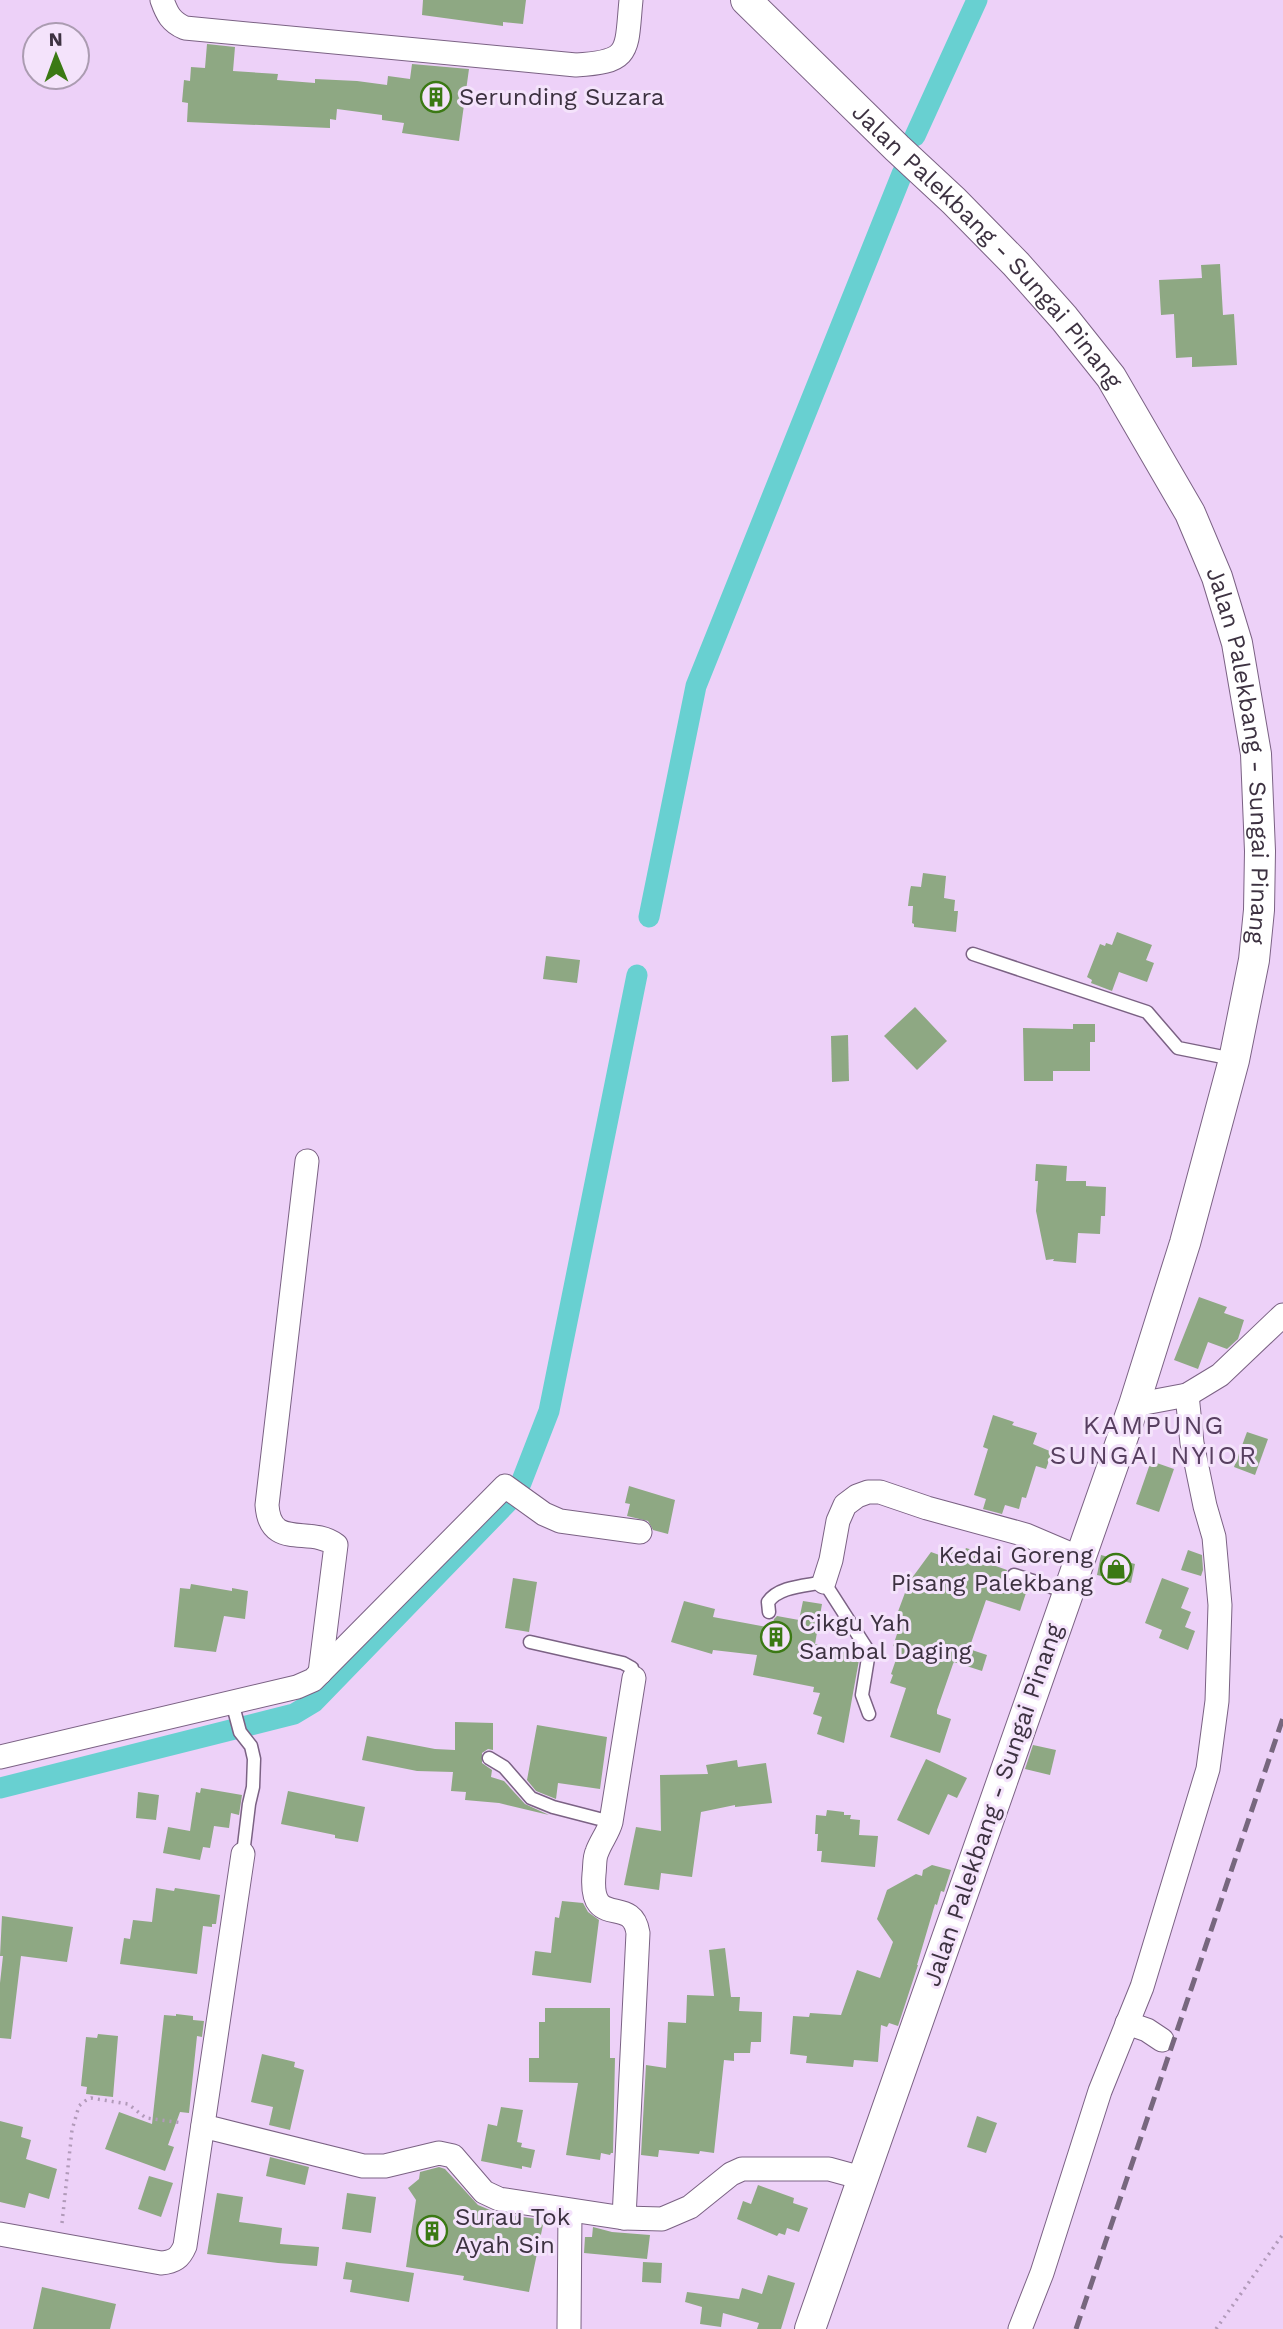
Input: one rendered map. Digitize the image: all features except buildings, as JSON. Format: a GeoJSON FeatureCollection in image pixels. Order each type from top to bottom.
{"type":"FeatureCollection","features":[{"type":"Feature","properties":{"kind":"street"},"geometry":{"type":"LineString","coordinates":[[162,0],[168,16],[178,25],[185,27],[576,65],[601,64],[622,54],[628,34],[631,0]]}},
{"type":"Feature","properties":{"kind":"street","name":"Jalan Palekbang - Sungai Pinang"},"geometry":{"type":"LineString","coordinates":[[746,0],[954,201],[1064,318],[1111,377],[1190,513],[1217,577],[1237,643],[1256,754],[1260,851],[1259,909],[1254,960],[1234,1060],[1189,1230],[1134,1405],[810,2329]]}},
{"type":"Feature","properties":{"kind":"street"},"geometry":{"type":"LineString","coordinates":[[307,1161],[267,1505],[268,1517],[273,1527],[281,1533],[328,1539],[336,1545],[320,1673]]}},
{"type":"Feature","properties":{"kind":"street"},"geometry":{"type":"LineString","coordinates":[[1134,1405],[1186,1395],[1220,1376],[1283,1315]]}},
{"type":"Feature","properties":{"kind":"street"},"geometry":{"type":"LineString","coordinates":[[1020,2329],[1046,2262],[1100,2091],[1142,1987],[1208,1769],[1217,1702],[1220,1605],[1217,1556],[1192,1443],[1186,1395]]}},
{"type":"Feature","properties":{"kind":"street"},"geometry":{"type":"LineString","coordinates":[[0,1757],[233,1708],[313,1680],[505,1486],[544,1514],[560,1521],[640,1532]]}},
{"type":"Feature","properties":{"kind":"street"},"geometry":{"type":"LineString","coordinates":[[824,1581],[838,1521],[845,1505],[868,1492],[880,1492],[1026,1535],[1080,1559]]}},
{"type":"Feature","properties":{"kind":"street"},"geometry":{"type":"LineString","coordinates":[[624,2218],[638,1933],[632,1918],[626,1913],[604,1908],[594,1897],[596,1853],[607,1836],[611,1822],[635,1678]]}},
{"type":"Feature","properties":{"kind":"street"},"geometry":{"type":"LineString","coordinates":[[0,2234],[161,2263],[172,2262],[181,2256],[185,2246],[243,1854]]}},
{"type":"Feature","properties":{"kind":"street"},"geometry":{"type":"LineString","coordinates":[[1128,2023],[1147,2030],[1162,2040]]}},
{"type":"Feature","properties":{"kind":"street"},"geometry":{"type":"LineString","coordinates":[[203,2126],[363,2166],[385,2166],[439,2152],[453,2156],[484,2192],[499,2199],[624,2218],[662,2219],[690,2207],[731,2174],[742,2169],[828,2169],[862,2178]]}},
{"type":"Feature","properties":{"kind":"street"},"geometry":{"type":"LineString","coordinates":[[569,2329],[570,2211]]}},
{"type":"Feature","properties":{"kind":"lane"},"geometry":{"type":"LineString","coordinates":[[974,954],[1147,1012],[1178,1048],[1234,1060]]}},
{"type":"Feature","properties":{"kind":"lane"},"geometry":{"type":"LineString","coordinates":[[1014,1575],[1067,1592]]}},
{"type":"Feature","properties":{"kind":"lane"},"geometry":{"type":"LineString","coordinates":[[769,1612],[768,1602],[779,1592],[824,1581],[869,1652],[862,1695],[869,1714]]}},
{"type":"Feature","properties":{"kind":"lane"},"geometry":{"type":"LineString","coordinates":[[530,1642],[623,1664],[632,1668],[635,1678]]}},
{"type":"Feature","properties":{"kind":"lane"},"geometry":{"type":"LineString","coordinates":[[233,1708],[240,1732],[251,1746],[254,1759],[253,1787],[248,1804],[243,1854]]}},
{"type":"Feature","properties":{"kind":"lane"},"geometry":{"type":"LineString","coordinates":[[489,1758],[504,1767],[531,1798],[611,1822]]}},
{"type":"Feature","properties":{"kind":"path"},"geometry":{"type":"LineString","coordinates":[[59,2246],[72,2130],[79,2106],[91,2098],[128,2104],[146,2118],[203,2126]]}},
{"type":"Feature","properties":{"kind":"path"},"geometry":{"type":"LineString","coordinates":[[1216,2329],[1283,2234]]}},
{"type":"Feature","properties":{"kind":"waterway"},"geometry":{"type":"LineString","coordinates":[[915,136],[977,0]]}},
{"type":"Feature","properties":{"kind":"waterway"},"geometry":{"type":"LineString","coordinates":[[649,917],[696,686],[902,174]]}},
{"type":"Feature","properties":{"kind":"waterway"},"geometry":{"type":"LineString","coordinates":[[0,1788],[294,1714],[314,1702],[508,1502],[521,1483],[549,1411],[637,975]]}},
{"type":"Feature","properties":{"kind":"railway"},"geometry":{"type":"LineString","coordinates":[[1076,2329],[1283,1718]]}},
{"type":"Feature","properties":{"kind":"place","name":"Serunding Suzara"},"geometry":{"type":"Point","coordinates":[436,97]}},
{"type":"Feature","properties":{"kind":"place","name":"Kedai Goreng Pisang Palekbang"},"geometry":{"type":"Point","coordinates":[1116,1569]}},
{"type":"Feature","properties":{"kind":"place","name":"Cikgu Yah Sambal Daging"},"geometry":{"type":"Point","coordinates":[776,1637]}},
{"type":"Feature","properties":{"kind":"place","name":"Surau Tok Ayah Sin"},"geometry":{"type":"Point","coordinates":[432,2231]}},
{"type":"Feature","properties":{"kind":"district","name":"KAMPUNG SUNGAI NYIOR"},"geometry":{"type":"Point","coordinates":[1154,1440]}}]}
